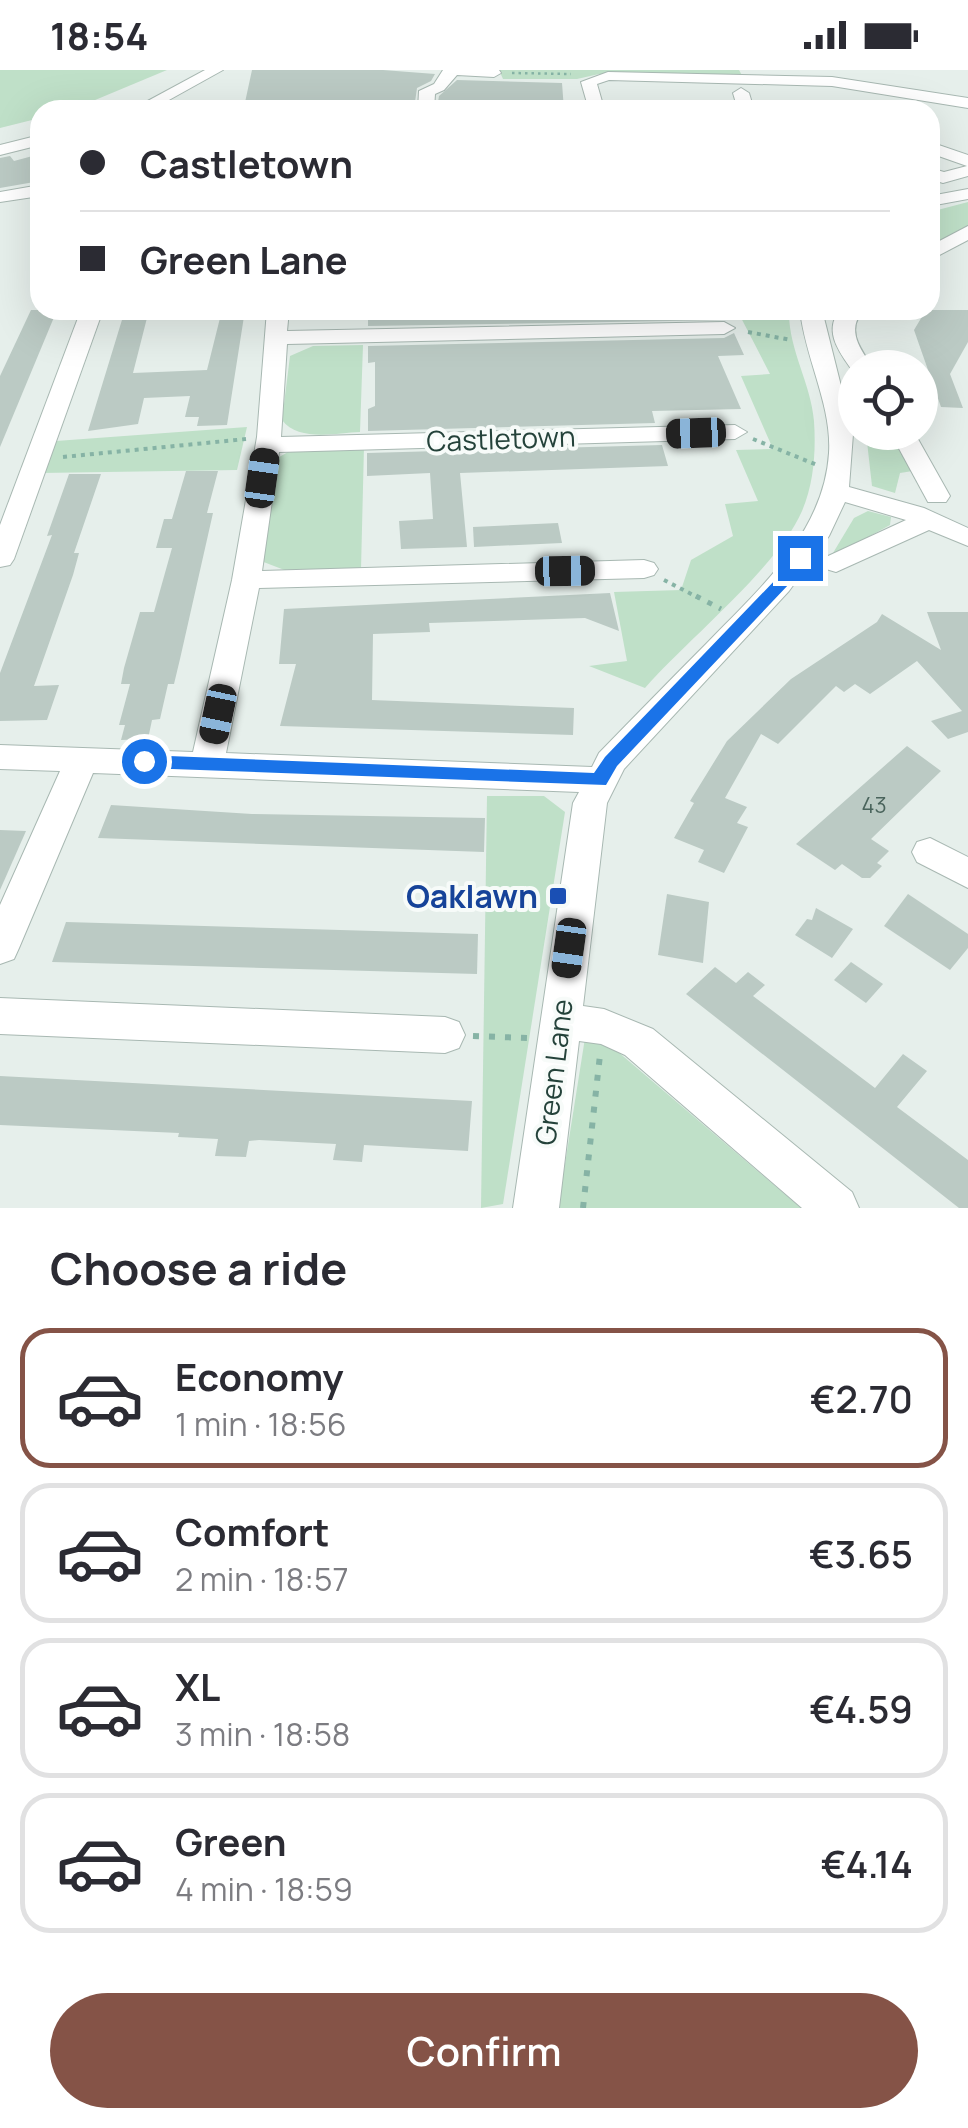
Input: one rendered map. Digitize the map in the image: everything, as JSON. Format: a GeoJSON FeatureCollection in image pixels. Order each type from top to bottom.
{"type":"FeatureCollection","features":[{"type":"Feature","properties":{"kind":"street"},"geometry":{"type":"LineString","coordinates":[[161,100],[216,70]]}},
{"type":"Feature","properties":{"kind":"street"},"geometry":{"type":"LineString","coordinates":[[898,100],[920,82],[927,70]]}},
{"type":"Feature","properties":{"kind":"street"},"geometry":{"type":"LineString","coordinates":[[427,100],[428,91],[439,87],[450,71],[494,73]]}},
{"type":"Feature","properties":{"kind":"street"},"geometry":{"type":"LineString","coordinates":[[594,100],[589,82],[594,78],[833,78],[891,100]]}},
{"type":"Feature","properties":{"kind":"street"},"geometry":{"type":"LineString","coordinates":[[940,103],[968,103]]}},
{"type":"Feature","properties":{"kind":"street"},"geometry":{"type":"LineString","coordinates":[[0,150],[30,142]]}},
{"type":"Feature","properties":{"kind":"street"},"geometry":{"type":"LineString","coordinates":[[940,151],[968,161]]}},
{"type":"Feature","properties":{"kind":"street"},"geometry":{"type":"LineString","coordinates":[[940,177],[968,170]]}},
{"type":"Feature","properties":{"kind":"street"},"geometry":{"type":"LineString","coordinates":[[0,197],[24,196],[30,190]]}},
{"type":"Feature","properties":{"kind":"street"},"geometry":{"type":"LineString","coordinates":[[940,198],[968,191]]}},
{"type":"Feature","properties":{"kind":"street"},"geometry":{"type":"LineString","coordinates":[[940,248],[968,232]]}},
{"type":"Feature","properties":{"kind":"street"},"geometry":{"type":"LineString","coordinates":[[0,559],[89,320]]}},
{"type":"Feature","properties":{"kind":"street","name":"Green Lane"},"geometry":{"type":"LineString","coordinates":[[536,1208],[590,804],[611,762],[784,580],[816,536],[829,479],[842,456],[841,436],[811,320]]}},
{"type":"Feature","properties":{"kind":"street"},"geometry":{"type":"LineString","coordinates":[[845,320],[844,338],[851,350]]}},
{"type":"Feature","properties":{"kind":"street"},"geometry":{"type":"LineString","coordinates":[[207,763],[246,580],[268,441],[276,324],[724,328]]}},
{"type":"Feature","properties":{"kind":"street","name":"Castletown"},"geometry":{"type":"LineString","coordinates":[[268,441],[735,432]]}},
{"type":"Feature","properties":{"kind":"street"},"geometry":{"type":"LineString","coordinates":[[909,450],[934,509],[968,538]]}},
{"type":"Feature","properties":{"kind":"street"},"geometry":{"type":"LineString","coordinates":[[829,479],[866,497],[934,509]]}},
{"type":"Feature","properties":{"kind":"street"},"geometry":{"type":"LineString","coordinates":[[836,563],[934,509]]}},
{"type":"Feature","properties":{"kind":"street"},"geometry":{"type":"LineString","coordinates":[[246,580],[644,569]]}},
{"type":"Feature","properties":{"kind":"street"},"geometry":{"type":"LineString","coordinates":[[0,757],[600,780]]}},
{"type":"Feature","properties":{"kind":"street"},"geometry":{"type":"LineString","coordinates":[[0,948],[82,759]]}},
{"type":"Feature","properties":{"kind":"street"},"geometry":{"type":"LineString","coordinates":[[930,852],[968,874]]}},
{"type":"Feature","properties":{"kind":"street"},"geometry":{"type":"LineString","coordinates":[[0,1016],[445,1036]]}},
{"type":"Feature","properties":{"kind":"street"},"geometry":{"type":"LineString","coordinates":[[558,1030],[604,1028],[639,1042],[836,1208]]}},
{"type":"Feature","properties":{"kind":"path"},"geometry":{"type":"LineString","coordinates":[[494,73],[594,78]]}},
{"type":"Feature","properties":{"kind":"path"},"geometry":{"type":"LineString","coordinates":[[724,328],[799,341]]}},
{"type":"Feature","properties":{"kind":"path"},"geometry":{"type":"LineString","coordinates":[[735,432],[829,479]]}},
{"type":"Feature","properties":{"kind":"path"},"geometry":{"type":"LineString","coordinates":[[40,459],[268,441]]}},
{"type":"Feature","properties":{"kind":"path"},"geometry":{"type":"LineString","coordinates":[[823,456],[829,479]]}},
{"type":"Feature","properties":{"kind":"path"},"geometry":{"type":"LineString","coordinates":[[644,569],[728,613]]}},
{"type":"Feature","properties":{"kind":"path"},"geometry":{"type":"LineString","coordinates":[[582,1208],[604,1028]]}},
{"type":"Feature","properties":{"kind":"path"},"geometry":{"type":"LineString","coordinates":[[445,1036],[558,1030]]}},
{"type":"Feature","properties":{"kind":"green space"},"geometry":{"type":"Polygon","coordinates":[[[0,70],[167,70],[95,100],[30,100],[30,120],[0,128],[0,70]]]}},
{"type":"Feature","properties":{"kind":"green space"},"geometry":{"type":"Polygon","coordinates":[[[499,70],[739,70],[743,77],[599,74],[577,79],[503,79],[499,70]]]}},
{"type":"Feature","properties":{"kind":"green space"},"geometry":{"type":"Polygon","coordinates":[[[968,202],[968,227],[940,243],[940,209],[968,202]]]}},
{"type":"Feature","properties":{"kind":"green space"},"geometry":{"type":"Polygon","coordinates":[[[742,320],[790,320],[809,393],[814,455],[809,489],[790,533],[753,579],[645,688],[589,666],[627,661],[614,592],[681,590],[691,560],[733,536],[725,504],[758,501],[736,450],[773,449],[741,376],[770,374],[742,320]]]}},
{"type":"Feature","properties":{"kind":"green space"},"geometry":{"type":"Polygon","coordinates":[[[363,345],[360,432],[307,434],[289,427],[282,420],[290,356],[313,346],[363,345]]]}},
{"type":"Feature","properties":{"kind":"green space"},"geometry":{"type":"Polygon","coordinates":[[[247,427],[237,470],[41,473],[56,441],[247,427]]]}},
{"type":"Feature","properties":{"kind":"green space"},"geometry":{"type":"Polygon","coordinates":[[[364,446],[361,569],[287,571],[261,561],[274,460],[288,452],[364,446]]]}},
{"type":"Feature","properties":{"kind":"green space"},"geometry":{"type":"Polygon","coordinates":[[[868,450],[907,450],[919,470],[900,473],[895,493],[872,486],[868,450]]]}},
{"type":"Feature","properties":{"kind":"green space"},"geometry":{"type":"Polygon","coordinates":[[[868,511],[891,517],[890,525],[830,558],[854,518],[868,511]]]}},
{"type":"Feature","properties":{"kind":"green space"},"geometry":{"type":"Polygon","coordinates":[[[487,796],[544,796],[565,812],[503,1204],[481,1208],[487,796]]]}},
{"type":"Feature","properties":{"kind":"green space"},"geometry":{"type":"Polygon","coordinates":[[[585,1038],[603,1039],[801,1208],[558,1208],[585,1038]]]}},
{"type":"Feature","properties":{"kind":"building"},"geometry":{"type":"Polygon","coordinates":[[[252,70],[435,74],[431,81],[417,88],[415,100],[246,100],[252,70]]]}},
{"type":"Feature","properties":{"kind":"building"},"geometry":{"type":"Polygon","coordinates":[[[457,80],[562,83],[563,100],[438,100],[457,80]]]}},
{"type":"Feature","properties":{"kind":"building"},"geometry":{"type":"Polygon","coordinates":[[[10,156],[14,161],[30,157],[30,183],[0,188],[0,158],[10,156]]]}},
{"type":"Feature","properties":{"kind":"building"},"geometry":{"type":"Polygon","coordinates":[[[940,310],[968,310],[968,342],[950,374],[963,408],[941,407],[938,350],[921,350],[914,330],[920,320],[940,320],[940,310]]]}},
{"type":"Feature","properties":{"kind":"building"},"geometry":{"type":"Polygon","coordinates":[[[30,312],[30,320],[53,320],[0,447],[0,376],[30,312]]]}},
{"type":"Feature","properties":{"kind":"building"},"geometry":{"type":"Polygon","coordinates":[[[122,320],[146,320],[133,373],[207,370],[220,320],[243,320],[227,425],[197,426],[199,417],[185,417],[190,396],[144,398],[138,424],[88,431],[122,320]]]}},
{"type":"Feature","properties":{"kind":"building"},"geometry":{"type":"Polygon","coordinates":[[[368,320],[729,320],[368,326],[368,320]]]}},
{"type":"Feature","properties":{"kind":"building"},"geometry":{"type":"Polygon","coordinates":[[[734,333],[744,355],[718,356],[741,409],[652,411],[655,423],[368,431],[368,409],[375,406],[375,362],[368,363],[368,346],[724,338],[734,333]]]}},
{"type":"Feature","properties":{"kind":"building"},"geometry":{"type":"Polygon","coordinates":[[[662,445],[668,466],[460,473],[467,547],[401,549],[399,521],[433,519],[430,473],[367,476],[367,453],[662,445]]]}},
{"type":"Feature","properties":{"kind":"building"},"geometry":{"type":"Polygon","coordinates":[[[186,471],[218,471],[207,513],[213,513],[174,684],[168,684],[160,719],[152,720],[148,739],[121,740],[125,725],[119,725],[130,684],[121,684],[124,668],[140,612],[154,612],[172,548],[156,548],[164,519],[172,519],[186,471]]]}},
{"type":"Feature","properties":{"kind":"building"},"geometry":{"type":"Polygon","coordinates":[[[69,474],[101,474],[74,553],[79,553],[73,575],[34,686],[59,685],[47,720],[0,721],[0,673],[52,535],[47,536],[69,474]]]}},
{"type":"Feature","properties":{"kind":"building"},"geometry":{"type":"Polygon","coordinates":[[[558,523],[562,543],[474,547],[473,527],[558,523]]]}},
{"type":"Feature","properties":{"kind":"building"},"geometry":{"type":"Polygon","coordinates":[[[610,593],[619,631],[585,618],[429,623],[430,632],[373,634],[372,700],[574,708],[573,735],[280,726],[296,664],[279,664],[284,609],[610,593]]]}},
{"type":"Feature","properties":{"kind":"building"},"geometry":{"type":"Polygon","coordinates":[[[927,612],[968,612],[968,732],[948,739],[931,721],[962,711],[917,661],[870,694],[855,684],[844,692],[836,686],[778,744],[761,734],[725,798],[747,807],[737,823],[748,827],[724,873],[698,862],[704,850],[674,838],[694,803],[690,801],[727,741],[791,679],[877,622],[882,614],[941,650],[927,612]]]}},
{"type":"Feature","properties":{"kind":"building"},"geometry":{"type":"Polygon","coordinates":[[[907,746],[941,771],[871,839],[889,851],[870,878],[862,878],[842,864],[835,870],[796,844],[907,746]]]}},
{"type":"Feature","properties":{"kind":"building"},"geometry":{"type":"Polygon","coordinates":[[[111,805],[252,814],[485,818],[484,852],[98,838],[111,805]]]}},
{"type":"Feature","properties":{"kind":"building"},"geometry":{"type":"Polygon","coordinates":[[[0,830],[26,831],[0,890],[0,830]]]}},
{"type":"Feature","properties":{"kind":"building"},"geometry":{"type":"Polygon","coordinates":[[[667,894],[709,902],[703,963],[658,955],[667,894]]]}},
{"type":"Feature","properties":{"kind":"building"},"geometry":{"type":"Polygon","coordinates":[[[908,894],[968,934],[968,948],[950,970],[884,926],[908,894]]]}},
{"type":"Feature","properties":{"kind":"building"},"geometry":{"type":"Polygon","coordinates":[[[816,908],[853,929],[832,958],[795,935],[807,919],[812,920],[816,908]]]}},
{"type":"Feature","properties":{"kind":"building"},"geometry":{"type":"Polygon","coordinates":[[[66,922],[478,934],[477,974],[52,962],[66,922]]]}},
{"type":"Feature","properties":{"kind":"building"},"geometry":{"type":"Polygon","coordinates":[[[851,962],[883,984],[866,1003],[834,980],[851,962]]]}},
{"type":"Feature","properties":{"kind":"building"},"geometry":{"type":"Polygon","coordinates":[[[715,967],[736,983],[748,972],[765,985],[753,996],[875,1088],[903,1054],[927,1071],[897,1107],[968,1160],[968,1208],[959,1208],[686,994],[715,967]]]}},
{"type":"Feature","properties":{"kind":"building"},"geometry":{"type":"Polygon","coordinates":[[[0,1076],[472,1101],[468,1151],[364,1145],[362,1162],[333,1160],[336,1144],[259,1140],[249,1141],[246,1157],[215,1156],[218,1139],[178,1137],[179,1133],[0,1125],[0,1076]]]}},
{"type":"Feature","properties":{"kind":"place","name":"Oaklawn"},"geometry":{"type":"Point","coordinates":[558,896]}},
{"type":"Feature","properties":{"kind":"route"},"geometry":{"type":"LineString","coordinates":[[144,761],[600,780],[611,762],[784,580],[800,558]]}}]}
